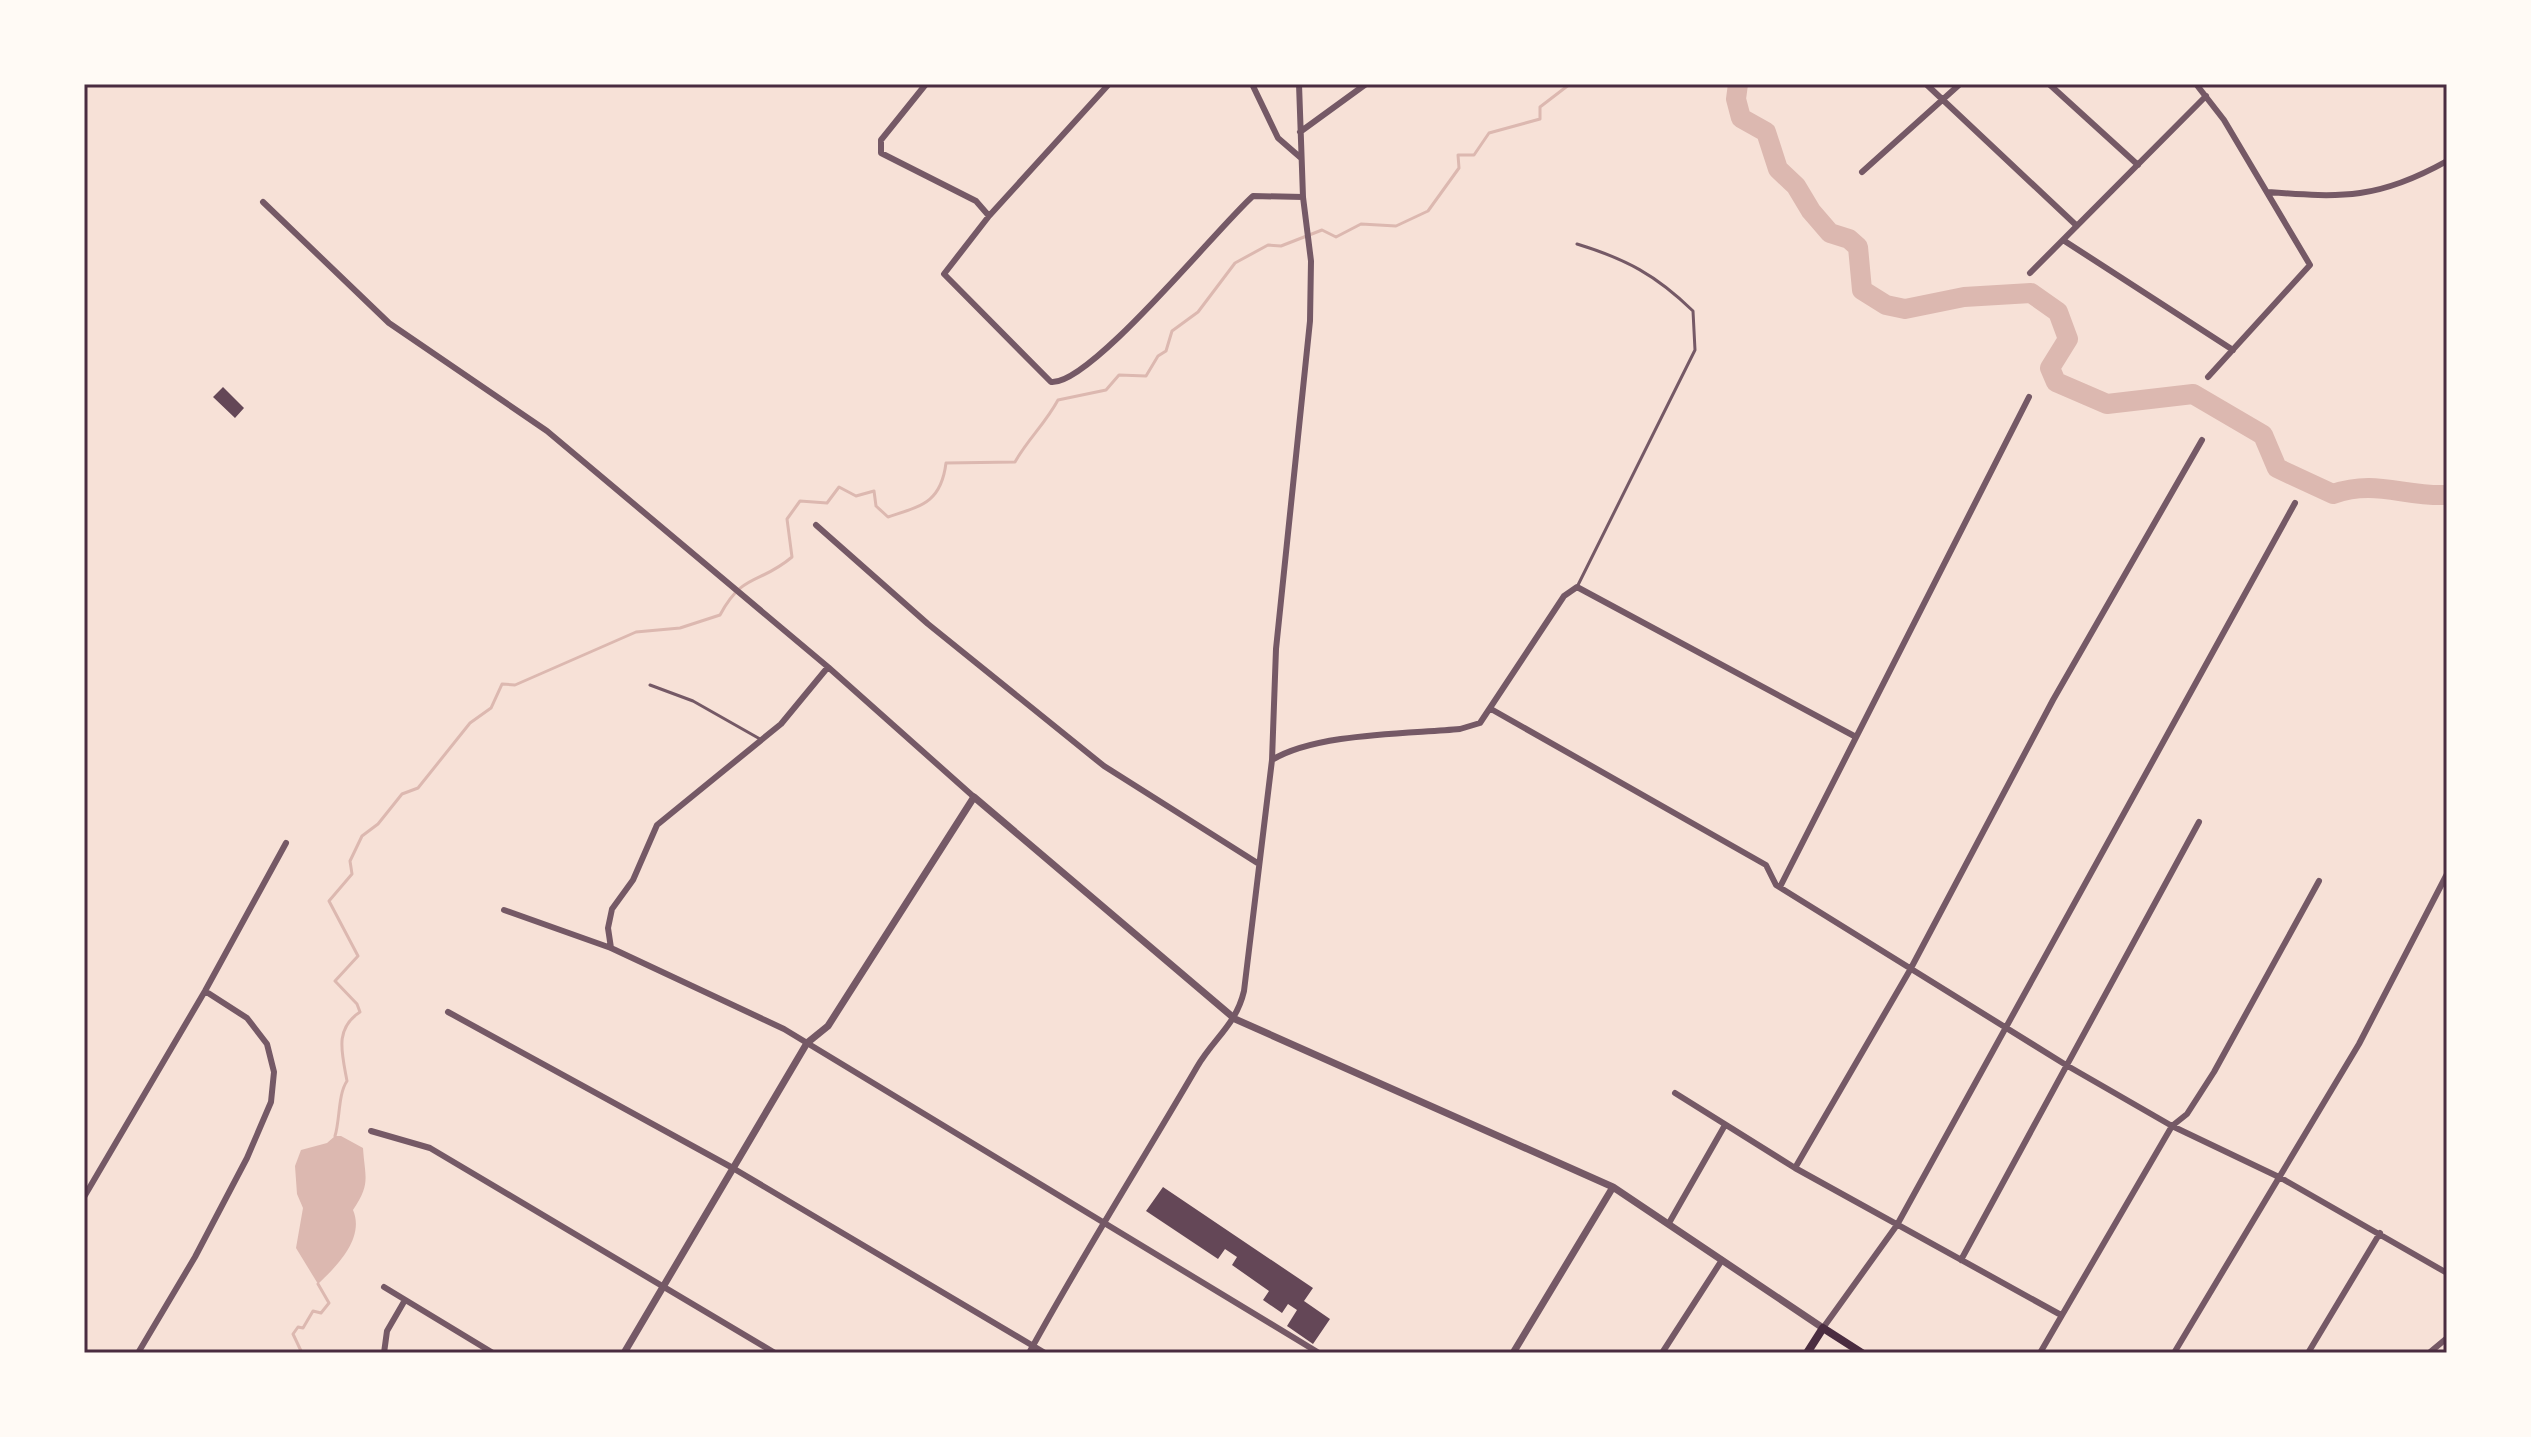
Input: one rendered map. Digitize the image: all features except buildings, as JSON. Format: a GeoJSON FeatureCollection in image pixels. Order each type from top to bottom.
{"type":"FeatureCollection","features":[{"type":"Feature","properties":{"kind":"main road"},"geometry":{"type":"LineString","coordinates":[[1807,1353],[1823,1328],[1862,1353]]}},
{"type":"Feature","properties":{"kind":"street"},"geometry":{"type":"LineString","coordinates":[[926,84],[881,140],[881,153],[976,201],[989,216]]}},
{"type":"Feature","properties":{"kind":"street"},"geometry":{"type":"LineString","coordinates":[[1109,84],[989,216],[944,274],[1056,383],[1102,352],[1133,324],[1253,196],[1303,197]]}},
{"type":"Feature","properties":{"kind":"street"},"geometry":{"type":"LineString","coordinates":[[1252,84],[1278,138],[1301,158]]}},
{"type":"Feature","properties":{"kind":"street"},"geometry":{"type":"LineString","coordinates":[[1031,1349],[1101,1224],[1206,1051],[1235,1019],[1244,991],[1272,760],[1276,649],[1310,321],[1311,261],[1303,197],[1299,84]]}},
{"type":"Feature","properties":{"kind":"street"},"geometry":{"type":"LineString","coordinates":[[1300,132],[1366,84]]}},
{"type":"Feature","properties":{"kind":"street"},"geometry":{"type":"LineString","coordinates":[[1926,84],[2077,226]]}},
{"type":"Feature","properties":{"kind":"street"},"geometry":{"type":"LineString","coordinates":[[1862,172],[1960,84]]}},
{"type":"Feature","properties":{"kind":"street"},"geometry":{"type":"LineString","coordinates":[[2049,84],[2138,165]]}},
{"type":"Feature","properties":{"kind":"street"},"geometry":{"type":"LineString","coordinates":[[2196,84],[2268,192],[2310,265],[2208,377]]}},
{"type":"Feature","properties":{"kind":"street"},"geometry":{"type":"LineString","coordinates":[[2030,273],[2206,96]]}},
{"type":"Feature","properties":{"kind":"street"},"geometry":{"type":"LineString","coordinates":[[2268,192],[2366,195],[2397,187],[2447,161]]}},
{"type":"Feature","properties":{"kind":"street"},"geometry":{"type":"LineString","coordinates":[[263,202],[389,323],[547,431],[828,667],[974,797],[1235,1019],[1613,1187],[1823,1328],[1897,1225],[2295,503]]}},
{"type":"Feature","properties":{"kind":"street"},"geometry":{"type":"LineString","coordinates":[[2063,240],[2233,350]]}},
{"type":"Feature","properties":{"kind":"street"},"geometry":{"type":"LineString","coordinates":[[1780,887],[2029,397]]}},
{"type":"Feature","properties":{"kind":"street"},"geometry":{"type":"LineString","coordinates":[[1795,1168],[1910,970],[2053,700],[2202,440]]}},
{"type":"Feature","properties":{"kind":"street"},"geometry":{"type":"LineString","coordinates":[[816,525],[928,624],[1104,766],[1259,864]]}},
{"type":"Feature","properties":{"kind":"street"},"geometry":{"type":"LineString","coordinates":[[1272,760],[1287,750],[1311,744],[1460,729],[1480,723],[1564,596],[1577,587],[1856,737]]}},
{"type":"Feature","properties":{"kind":"street"},"geometry":{"type":"LineString","coordinates":[[611,948],[608,928],[612,909],[633,880],[657,825],[692,800],[781,724],[828,667]]}},
{"type":"Feature","properties":{"kind":"street"},"geometry":{"type":"LineString","coordinates":[[1491,709],[1766,865],[1780,887],[2003,1029],[2172,1126],[2281,1178],[2447,1273]]}},
{"type":"Feature","properties":{"kind":"street"},"geometry":{"type":"LineString","coordinates":[[624,1353],[731,1167],[807,1043],[828,1026],[974,797]]}},
{"type":"Feature","properties":{"kind":"street"},"geometry":{"type":"LineString","coordinates":[[1961,1260],[2199,822]]}},
{"type":"Feature","properties":{"kind":"street"},"geometry":{"type":"LineString","coordinates":[[84,1197],[205,991],[286,843]]}},
{"type":"Feature","properties":{"kind":"street"},"geometry":{"type":"LineString","coordinates":[[2174,1353],[2359,1044],[2447,874]]}},
{"type":"Feature","properties":{"kind":"street"},"geometry":{"type":"LineString","coordinates":[[2040,1353],[2172,1126],[2187,1114],[2214,1072],[2319,881]]}},
{"type":"Feature","properties":{"kind":"street"},"geometry":{"type":"LineString","coordinates":[[504,910],[611,948],[807,1043],[1101,1224],[1319,1353]]}},
{"type":"Feature","properties":{"kind":"street"},"geometry":{"type":"LineString","coordinates":[[138,1353],[221,1208],[271,1102],[274,1072],[267,1044],[247,1018],[205,991]]}},
{"type":"Feature","properties":{"kind":"street"},"geometry":{"type":"LineString","coordinates":[[448,1012],[731,1167],[1031,1349],[1045,1353]]}},
{"type":"Feature","properties":{"kind":"street"},"geometry":{"type":"LineString","coordinates":[[1675,1093],[1795,1168],[2061,1315]]}},
{"type":"Feature","properties":{"kind":"street"},"geometry":{"type":"LineString","coordinates":[[1669,1223],[1725,1125]]}},
{"type":"Feature","properties":{"kind":"street"},"geometry":{"type":"LineString","coordinates":[[371,1131],[430,1148],[775,1353]]}},
{"type":"Feature","properties":{"kind":"street"},"geometry":{"type":"LineString","coordinates":[[1513,1353],[1613,1187]]}},
{"type":"Feature","properties":{"kind":"street"},"geometry":{"type":"LineString","coordinates":[[2308,1353],[2380,1233]]}},
{"type":"Feature","properties":{"kind":"street"},"geometry":{"type":"LineString","coordinates":[[1662,1353],[1722,1260]]}},
{"type":"Feature","properties":{"kind":"street"},"geometry":{"type":"LineString","coordinates":[[384,1287],[493,1353]]}},
{"type":"Feature","properties":{"kind":"street"},"geometry":{"type":"LineString","coordinates":[[384,1353],[387,1331],[405,1300]]}},
{"type":"Feature","properties":{"kind":"street"},"geometry":{"type":"LineString","coordinates":[[2429,1353],[2447,1338]]}},
{"type":"Feature","properties":{"kind":"lane"},"geometry":{"type":"LineString","coordinates":[[1577,244],[1620,257],[1664,283],[1693,311],[1695,350],[1577,587]]}},
{"type":"Feature","properties":{"kind":"lane"},"geometry":{"type":"LineString","coordinates":[[650,685],[693,701],[760,739]]}},
{"type":"Feature","properties":{"kind":"shaded area"},"geometry":{"type":"Polygon","coordinates":[[[335,1136],[363,1148],[366,1180],[353,1210],[356,1220],[352,1241],[341,1260],[318,1284],[296,1248],[303,1208],[297,1194],[295,1166],[301,1150],[327,1143],[335,1136]]]}},
{"type":"Feature","properties":{"kind":"waterway"},"geometry":{"type":"LineString","coordinates":[[335,1136],[347,1081],[342,1051],[343,1034],[346,1026],[360,1012],[357,1004],[335,981],[358,956],[329,901],[352,874],[350,861],[362,836],[378,824],[402,794],[418,788],[470,723],[491,708],[502,684],[515,685],[636,632],[680,628],[720,615],[728,601],[744,585],[792,557],[787,519],[800,501],[827,503],[839,487],[856,496],[874,491],[876,506],[888,517],[928,501],[939,487],[946,463],[1015,462],[1058,400],[1106,390],[1119,375],[1146,376],[1158,356],[1166,351],[1172,331],[1198,312],[1235,263],[1268,245],[1281,246],[1322,230],[1336,237],[1361,224],[1396,226],[1428,211],[1459,168],[1458,155],[1474,155],[1489,133],[1540,119],[1540,107],[1570,84]]}},
{"type":"Feature","properties":{"kind":"waterway"},"geometry":{"type":"LineString","coordinates":[[1738,84],[1736,99],[1741,118],[1766,132],[1778,169],[1796,186],[1811,211],[1830,233],[1849,239],[1858,247],[1862,290],[1886,305],[1905,309],[1964,297],[2031,293],[2058,312],[2068,339],[2050,368],[2056,382],[2107,404],[2193,394],[2263,435],[2277,468],[2333,494],[2376,488],[2447,495]]}},
{"type":"Feature","properties":{"kind":"waterway"},"geometry":{"type":"LineString","coordinates":[[302,1353],[293,1334],[298,1327],[303,1328],[313,1311],[321,1313],[329,1303],[318,1284]]}}]}
